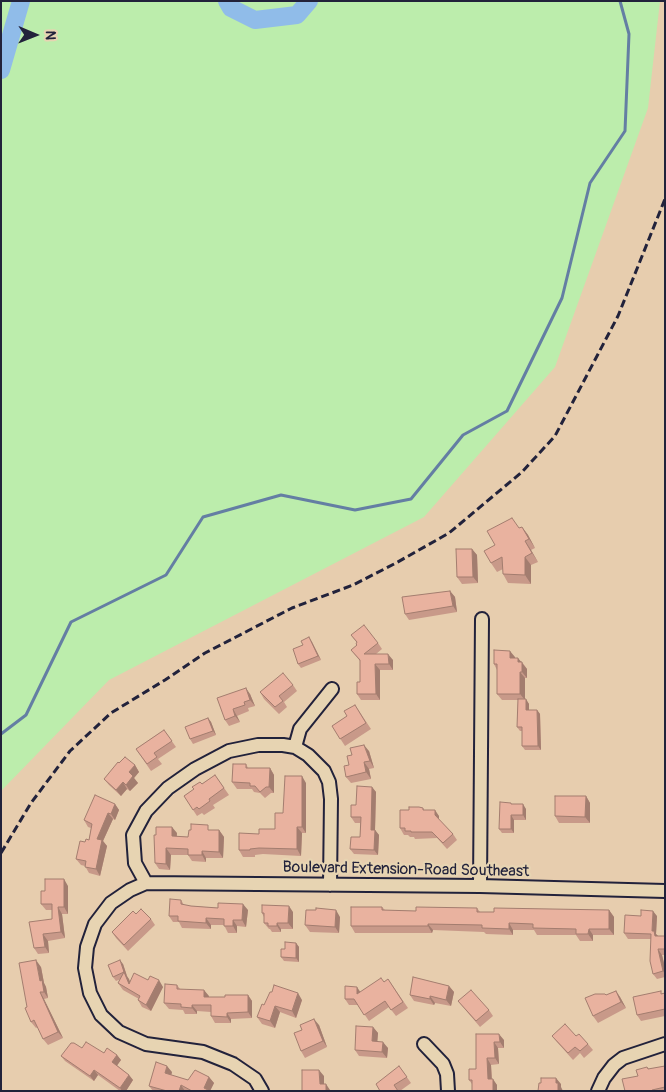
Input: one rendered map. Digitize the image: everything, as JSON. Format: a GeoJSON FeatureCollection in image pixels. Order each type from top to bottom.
{"type":"FeatureCollection","features":[{"type":"Feature","properties":{"kind":"street"},"geometry":{"type":"LineString","coordinates":[[480,886],[482,619]]}},
{"type":"Feature","properties":{"kind":"street"},"geometry":{"type":"LineString","coordinates":[[295,747],[300,729],[332,689]]}},
{"type":"Feature","properties":{"kind":"street"},"geometry":{"type":"LineString","coordinates":[[262,1091],[255,1079],[233,1064],[204,1052],[146,1044],[119,1032],[101,1015],[90,993],[85,968],[87,947],[95,924],[111,903],[130,890],[146,883],[135,863],[133,835],[146,811],[168,788],[195,769],[229,751],[258,745],[295,747],[308,755],[324,771],[329,782],[331,799],[330,885]]}},
{"type":"Feature","properties":{"kind":"street","name":"Boulevard Extension-Road Southeast"},"geometry":{"type":"LineString","coordinates":[[146,883],[480,886],[665,891]]}},
{"type":"Feature","properties":{"kind":"street"},"geometry":{"type":"LineString","coordinates":[[424,1044],[442,1064],[447,1074],[448,1091]]}},
{"type":"Feature","properties":{"kind":"street"},"geometry":{"type":"LineString","coordinates":[[598,1091],[604,1078],[614,1065],[623,1058],[665,1044]]}},
{"type":"Feature","properties":{"kind":"green space"},"geometry":{"type":"Polygon","coordinates":[[[1,1],[660,1],[648,108],[555,367],[424,517],[109,680],[1,791],[1,1]]]}},
{"type":"Feature","properties":{"kind":"building"},"geometry":{"type":"Polygon","coordinates":[[[512,518],[519,528],[522,527],[529,539],[525,541],[532,553],[525,557],[525,575],[503,574],[502,557],[491,563],[484,551],[495,545],[487,531],[512,518]]]}},
{"type":"Feature","properties":{"kind":"building"},"geometry":{"type":"Polygon","coordinates":[[[456,549],[472,549],[473,577],[457,577],[456,549]]]}},
{"type":"Feature","properties":{"kind":"building"},"geometry":{"type":"Polygon","coordinates":[[[450,591],[453,606],[405,614],[402,597],[450,591]]]}},
{"type":"Feature","properties":{"kind":"building"},"geometry":{"type":"Polygon","coordinates":[[[364,625],[378,643],[364,654],[388,654],[389,664],[375,664],[376,694],[357,694],[357,682],[360,682],[360,660],[351,650],[357,645],[357,642],[351,635],[364,625]]]}},
{"type":"Feature","properties":{"kind":"building"},"geometry":{"type":"Polygon","coordinates":[[[309,637],[318,656],[298,664],[293,649],[303,645],[301,641],[309,637]]]}},
{"type":"Feature","properties":{"kind":"building"},"geometry":{"type":"Polygon","coordinates":[[[494,650],[510,651],[510,658],[518,658],[518,662],[522,662],[520,694],[497,694],[497,664],[494,664],[494,650]]]}},
{"type":"Feature","properties":{"kind":"building"},"geometry":{"type":"Polygon","coordinates":[[[283,673],[293,685],[279,696],[283,701],[275,707],[260,692],[283,673]]]}},
{"type":"Feature","properties":{"kind":"building"},"geometry":{"type":"Polygon","coordinates":[[[246,688],[250,700],[244,702],[245,705],[233,709],[235,716],[225,720],[217,698],[246,688]]]}},
{"type":"Feature","properties":{"kind":"building"},"geometry":{"type":"Polygon","coordinates":[[[518,699],[526,699],[526,710],[537,710],[538,746],[522,746],[522,727],[517,727],[518,699]]]}},
{"type":"Feature","properties":{"kind":"building"},"geometry":{"type":"Polygon","coordinates":[[[355,705],[366,723],[340,739],[332,726],[347,716],[344,711],[355,705]]]}},
{"type":"Feature","properties":{"kind":"building"},"geometry":{"type":"Polygon","coordinates":[[[208,718],[213,731],[190,739],[185,727],[208,718]]]}},
{"type":"Feature","properties":{"kind":"building"},"geometry":{"type":"Polygon","coordinates":[[[164,730],[172,741],[154,753],[157,757],[147,764],[136,749],[164,730]]]}},
{"type":"Feature","properties":{"kind":"building"},"geometry":{"type":"Polygon","coordinates":[[[364,745],[370,761],[364,762],[366,772],[346,777],[344,766],[349,765],[347,756],[352,755],[350,748],[364,745]]]}},
{"type":"Feature","properties":{"kind":"building"},"geometry":{"type":"Polygon","coordinates":[[[125,757],[135,765],[129,772],[133,776],[126,785],[123,782],[116,790],[104,779],[118,762],[125,757]]]}},
{"type":"Feature","properties":{"kind":"building"},"geometry":{"type":"Polygon","coordinates":[[[233,764],[246,764],[246,768],[270,768],[269,787],[260,792],[255,786],[250,786],[250,783],[232,782],[233,764]]]}},
{"type":"Feature","properties":{"kind":"building"},"geometry":{"type":"Polygon","coordinates":[[[215,775],[224,788],[199,809],[197,807],[193,810],[184,796],[194,789],[192,787],[200,782],[202,784],[215,775]]]}},
{"type":"Feature","properties":{"kind":"building"},"geometry":{"type":"Polygon","coordinates":[[[285,776],[302,776],[302,827],[297,827],[297,849],[259,848],[239,850],[239,833],[259,834],[259,829],[275,829],[275,813],[283,813],[285,776]]]}},
{"type":"Feature","properties":{"kind":"building"},"geometry":{"type":"Polygon","coordinates":[[[357,786],[372,787],[371,830],[375,830],[374,850],[350,849],[351,837],[360,837],[361,817],[351,817],[351,805],[356,805],[357,786]]]}},
{"type":"Feature","properties":{"kind":"building"},"geometry":{"type":"Polygon","coordinates":[[[95,795],[115,804],[111,814],[108,813],[97,839],[102,840],[96,869],[85,867],[86,861],[76,859],[80,841],[85,842],[86,839],[89,840],[92,824],[84,820],[95,795]]]}},
{"type":"Feature","properties":{"kind":"building"},"geometry":{"type":"Polygon","coordinates":[[[555,796],[586,796],[585,817],[555,816],[555,796]]]}},
{"type":"Feature","properties":{"kind":"building"},"geometry":{"type":"Polygon","coordinates":[[[500,802],[523,804],[523,815],[511,815],[511,829],[499,829],[500,802]]]}},
{"type":"Feature","properties":{"kind":"building"},"geometry":{"type":"Polygon","coordinates":[[[409,807],[435,810],[435,815],[453,834],[443,843],[432,832],[411,832],[405,831],[405,828],[400,828],[400,810],[409,810],[409,807]]]}},
{"type":"Feature","properties":{"kind":"building"},"geometry":{"type":"Polygon","coordinates":[[[191,824],[208,825],[208,830],[219,830],[219,852],[202,851],[202,855],[188,855],[188,849],[166,848],[166,864],[155,863],[154,835],[156,835],[156,827],[172,827],[172,836],[188,837],[191,824]]]}},
{"type":"Feature","properties":{"kind":"building"},"geometry":{"type":"Polygon","coordinates":[[[45,879],[64,879],[64,907],[58,907],[61,932],[43,934],[45,947],[34,948],[29,922],[52,919],[52,904],[41,904],[41,891],[45,891],[45,879]]]}},
{"type":"Feature","properties":{"kind":"building"},"geometry":{"type":"Polygon","coordinates":[[[170,899],[181,900],[181,904],[191,906],[218,908],[218,903],[243,904],[242,920],[233,920],[233,926],[224,926],[224,919],[206,918],[206,923],[178,921],[178,916],[169,916],[170,899]]]}},
{"type":"Feature","properties":{"kind":"building"},"geometry":{"type":"Polygon","coordinates":[[[262,905],[289,906],[288,923],[277,923],[277,926],[268,926],[268,923],[264,923],[262,905]]]}},
{"type":"Feature","properties":{"kind":"building"},"geometry":{"type":"Polygon","coordinates":[[[351,907],[382,907],[382,910],[416,911],[416,907],[477,908],[477,912],[494,912],[494,908],[609,910],[609,929],[589,929],[588,934],[576,934],[576,929],[533,928],[533,924],[509,923],[509,929],[482,928],[482,925],[351,926],[351,907]]]}},
{"type":"Feature","properties":{"kind":"building"},"geometry":{"type":"Polygon","coordinates":[[[316,908],[336,910],[335,927],[305,925],[306,910],[316,910],[316,908]]]}},
{"type":"Feature","properties":{"kind":"building"},"geometry":{"type":"Polygon","coordinates":[[[141,909],[151,919],[124,945],[112,932],[133,911],[136,914],[141,909]]]}},
{"type":"Feature","properties":{"kind":"building"},"geometry":{"type":"Polygon","coordinates":[[[641,910],[653,911],[652,931],[654,931],[655,936],[665,936],[665,949],[658,949],[663,971],[653,974],[650,961],[651,934],[624,933],[625,915],[641,916],[641,910]]]}},
{"type":"Feature","properties":{"kind":"building"},"geometry":{"type":"Polygon","coordinates":[[[285,942],[296,943],[296,958],[281,957],[281,949],[285,949],[285,942]]]}},
{"type":"Feature","properties":{"kind":"building"},"geometry":{"type":"Polygon","coordinates":[[[36,960],[44,992],[40,992],[58,1032],[43,1039],[34,1020],[31,1022],[25,1008],[27,1007],[19,963],[36,960]]]}},
{"type":"Feature","properties":{"kind":"building"},"geometry":{"type":"Polygon","coordinates":[[[120,960],[124,972],[113,977],[108,965],[120,960]]]}},
{"type":"Feature","properties":{"kind":"building"},"geometry":{"type":"Polygon","coordinates":[[[124,972],[129,984],[134,973],[148,980],[150,976],[159,980],[146,1005],[138,1000],[140,996],[118,983],[124,972]]]}},
{"type":"Feature","properties":{"kind":"building"},"geometry":{"type":"Polygon","coordinates":[[[413,977],[449,986],[446,1000],[430,996],[430,999],[410,995],[413,977]]]}},
{"type":"Feature","properties":{"kind":"building"},"geometry":{"type":"Polygon","coordinates":[[[381,978],[384,982],[388,979],[403,1002],[391,1010],[385,1001],[364,1015],[354,999],[345,999],[345,986],[357,987],[357,994],[381,978]]]}},
{"type":"Feature","properties":{"kind":"building"},"geometry":{"type":"Polygon","coordinates":[[[165,984],[177,985],[177,989],[204,990],[204,997],[248,995],[248,1012],[227,1013],[227,1017],[211,1016],[211,1005],[192,1005],[192,1008],[181,1007],[181,1004],[164,1003],[165,984]]]}},
{"type":"Feature","properties":{"kind":"building"},"geometry":{"type":"Polygon","coordinates":[[[274,985],[298,993],[292,1011],[275,1006],[270,1021],[257,1017],[262,1004],[264,1005],[274,985]]]}},
{"type":"Feature","properties":{"kind":"building"},"geometry":{"type":"Polygon","coordinates":[[[471,990],[489,1010],[476,1021],[458,1001],[471,990]]]}},
{"type":"Feature","properties":{"kind":"building"},"geometry":{"type":"Polygon","coordinates":[[[616,991],[621,1002],[593,1016],[585,998],[595,994],[606,995],[616,991]]]}},
{"type":"Feature","properties":{"kind":"building"},"geometry":{"type":"Polygon","coordinates":[[[661,991],[661,994],[665,993],[665,1009],[637,1015],[633,997],[661,991]]]}},
{"type":"Feature","properties":{"kind":"building"},"geometry":{"type":"Polygon","coordinates":[[[314,1019],[323,1041],[301,1051],[294,1033],[302,1030],[300,1025],[314,1019]]]}},
{"type":"Feature","properties":{"kind":"building"},"geometry":{"type":"Polygon","coordinates":[[[565,1024],[576,1036],[579,1034],[588,1044],[580,1051],[575,1047],[568,1053],[552,1036],[565,1024]]]}},
{"type":"Feature","properties":{"kind":"building"},"geometry":{"type":"Polygon","coordinates":[[[356,1026],[373,1027],[372,1041],[383,1042],[382,1052],[355,1050],[356,1026]]]}},
{"type":"Feature","properties":{"kind":"building"},"geometry":{"type":"Polygon","coordinates":[[[476,1034],[499,1034],[500,1042],[494,1042],[495,1058],[487,1058],[488,1079],[493,1079],[493,1091],[472,1091],[469,1069],[476,1069],[476,1034]]]}},
{"type":"Feature","properties":{"kind":"building"},"geometry":{"type":"Polygon","coordinates":[[[86,1042],[104,1053],[107,1048],[117,1055],[112,1062],[129,1075],[120,1088],[94,1070],[90,1076],[61,1056],[71,1043],[82,1048],[86,1042]]]}},
{"type":"Feature","properties":{"kind":"building"},"geometry":{"type":"Polygon","coordinates":[[[156,1062],[167,1066],[165,1073],[188,1080],[195,1070],[209,1077],[204,1088],[210,1091],[192,1091],[181,1085],[179,1091],[167,1091],[149,1086],[156,1062]]]}},
{"type":"Feature","properties":{"kind":"building"},"geometry":{"type":"Polygon","coordinates":[[[399,1066],[407,1077],[394,1085],[398,1091],[380,1091],[376,1084],[399,1066]]]}},
{"type":"Feature","properties":{"kind":"building"},"geometry":{"type":"Polygon","coordinates":[[[665,1066],[665,1087],[653,1091],[625,1091],[622,1079],[638,1076],[636,1070],[665,1066]]]}},
{"type":"Feature","properties":{"kind":"building"},"geometry":{"type":"Polygon","coordinates":[[[302,1070],[319,1070],[320,1084],[326,1084],[326,1091],[302,1091],[302,1070]]]}},
{"type":"Feature","properties":{"kind":"building"},"geometry":{"type":"Polygon","coordinates":[[[541,1078],[556,1078],[558,1091],[538,1091],[541,1078]]]}},
{"type":"Feature","properties":{"kind":"waterway"},"geometry":{"type":"LineString","coordinates":[[1,70],[21,1]]}},
{"type":"Feature","properties":{"kind":"waterway"},"geometry":{"type":"LineString","coordinates":[[227,1],[231,8],[255,20],[297,15],[309,1]]}},
{"type":"Feature","properties":{"kind":"waterway"},"geometry":{"type":"LineString","coordinates":[[1,734],[26,715],[71,622],[166,575],[203,517],[281,495],[355,510],[411,499],[463,435],[507,411],[562,298],[590,183],[625,131],[629,34],[620,1]]}},
{"type":"Feature","properties":{"kind":"railway"},"geometry":{"type":"LineString","coordinates":[[1,853],[31,803],[70,751],[111,713],[205,653],[292,608],[353,585],[449,533],[522,472],[555,436],[618,316],[665,199]]}}]}
